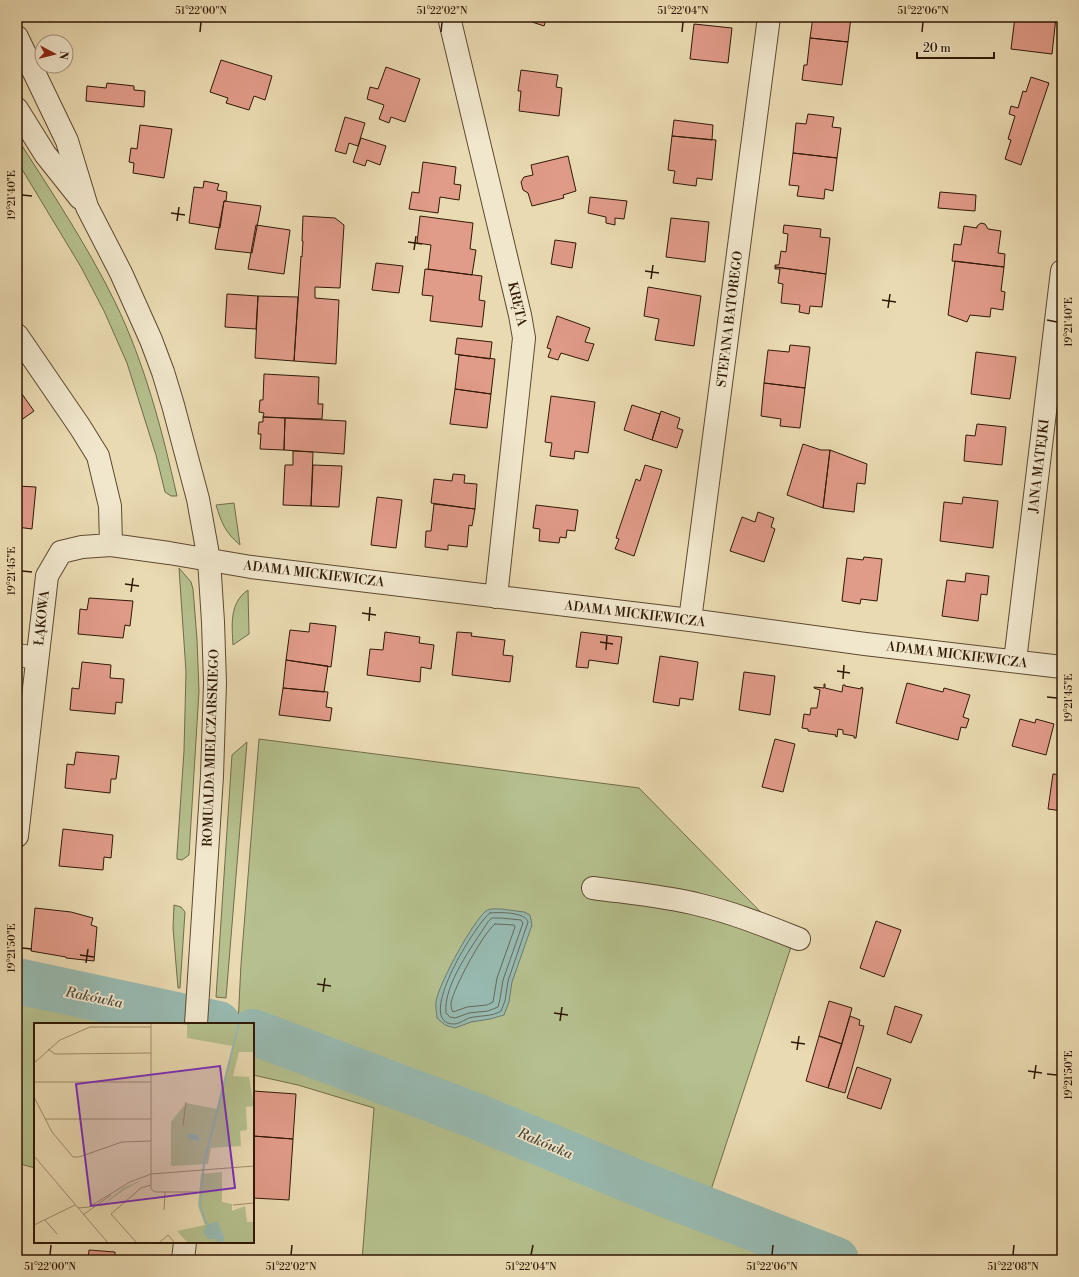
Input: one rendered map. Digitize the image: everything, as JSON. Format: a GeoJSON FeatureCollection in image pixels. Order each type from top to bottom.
{"type":"FeatureCollection","features":[{"type":"Feature","properties":{"kind":"street","name":"KRĘTA"},"geometry":{"type":"LineString","coordinates":[[448,17],[520,315],[524,338],[496,597]]}},
{"type":"Feature","properties":{"kind":"street","name":"STEFANA BATOREGO"},"geometry":{"type":"LineString","coordinates":[[690,620],[769,17]]}},
{"type":"Feature","properties":{"kind":"street","name":"ROMUALDA MIELCZARSKIEGO"},"geometry":{"type":"LineString","coordinates":[[17,37],[67,141],[87,207],[121,273],[151,340],[163,372],[198,499],[209,560],[215,683],[212,776],[196,1023]]}},
{"type":"Feature","properties":{"kind":"street","name":"ROMUALDA MIELCZARSKIEGO"},"geometry":{"type":"LineString","coordinates":[[17,109],[45,154],[87,207]]}},
{"type":"Feature","properties":{"kind":"street","name":"JANA MATEJKI"},"geometry":{"type":"LineString","coordinates":[[1015,661],[1062,271]]}},
{"type":"Feature","properties":{"kind":"street"},"geometry":{"type":"LineString","coordinates":[[17,335],[98,456],[110,506],[111,545]]}},
{"type":"Feature","properties":{"kind":"street","name":"ŁĄKOWA"},"geometry":{"type":"LineString","coordinates":[[17,836],[27,656],[46,576],[61,552],[82,547],[111,545],[209,560]]}},
{"type":"Feature","properties":{"kind":"street","name":"ADAMA MICKIEWICZA"},"geometry":{"type":"LineString","coordinates":[[209,560],[251,567],[690,620],[865,644],[1062,667]]}},
{"type":"Feature","properties":{"kind":"street"},"geometry":{"type":"LineString","coordinates":[[593,888],[648,895],[698,904],[737,915],[798,939]]}},
{"type":"Feature","properties":{"kind":"street"},"geometry":{"type":"LineString","coordinates":[[184,1260],[185,1243]]}},
{"type":"Feature","properties":{"kind":"green space"},"geometry":{"type":"Polygon","coordinates":[[[17,138],[81,239],[126,325],[152,398],[177,496],[171,496],[165,492],[156,455],[127,363],[104,311],[81,267],[17,161],[17,138]]]}},
{"type":"Feature","properties":{"kind":"green space"},"geometry":{"type":"Polygon","coordinates":[[[234,503],[240,545],[225,527],[216,505],[234,503]]]}},
{"type":"Feature","properties":{"kind":"green space"},"geometry":{"type":"Polygon","coordinates":[[[179,568],[191,582],[193,589],[199,691],[189,855],[182,860],[177,859],[177,854],[184,751],[186,672],[179,568]]]}},
{"type":"Feature","properties":{"kind":"green space"},"geometry":{"type":"Polygon","coordinates":[[[248,590],[249,634],[233,645],[233,615],[238,601],[248,590]]]}},
{"type":"Feature","properties":{"kind":"green space"},"geometry":{"type":"Polygon","coordinates":[[[259,739],[639,788],[792,944],[707,1202],[857,1260],[362,1260],[374,1108],[298,1085],[254,1075],[254,1023],[238,1023],[241,964],[259,739]]]}},
{"type":"Feature","properties":{"kind":"green space"},"geometry":{"type":"Polygon","coordinates":[[[247,742],[226,998],[216,997],[232,755],[247,742]]]}},
{"type":"Feature","properties":{"kind":"green space"},"geometry":{"type":"Polygon","coordinates":[[[174,905],[181,907],[185,912],[180,988],[178,988],[173,928],[174,905]]]}},
{"type":"Feature","properties":{"kind":"green space"},"geometry":{"type":"Polygon","coordinates":[[[17,965],[162,992],[159,1023],[34,1023],[34,1168],[17,1163],[17,965]]]}},
{"type":"Feature","properties":{"kind":"water"},"geometry":{"type":"Polygon","coordinates":[[[501,909],[524,912],[530,915],[532,925],[512,982],[509,1002],[504,1015],[471,1022],[455,1028],[445,1025],[437,1018],[436,1004],[438,994],[449,968],[480,917],[488,910],[501,909]]]}},
{"type":"Feature","properties":{"kind":"building"},"geometry":{"type":"Polygon","coordinates":[[[524,17],[547,17],[544,26],[523,19],[524,17]]]}},
{"type":"Feature","properties":{"kind":"building"},"geometry":{"type":"Polygon","coordinates":[[[813,17],[851,17],[848,42],[810,38],[813,17]]]}},
{"type":"Feature","properties":{"kind":"building"},"geometry":{"type":"Polygon","coordinates":[[[1015,17],[1056,17],[1052,54],[1011,49],[1015,17]]]}},
{"type":"Feature","properties":{"kind":"building"},"geometry":{"type":"Polygon","coordinates":[[[694,24],[732,28],[728,63],[690,59],[694,24]]]}},
{"type":"Feature","properties":{"kind":"building"},"geometry":{"type":"Polygon","coordinates":[[[810,38],[848,42],[842,85],[802,80],[804,65],[807,65],[810,38]]]}},
{"type":"Feature","properties":{"kind":"building"},"geometry":{"type":"Polygon","coordinates":[[[221,60],[272,76],[265,100],[254,96],[249,110],[226,103],[228,98],[210,92],[221,60]]]}},
{"type":"Feature","properties":{"kind":"building"},"geometry":{"type":"Polygon","coordinates":[[[386,67],[420,79],[405,122],[391,117],[389,123],[379,119],[384,105],[367,99],[370,87],[378,89],[386,67]]]}},
{"type":"Feature","properties":{"kind":"building"},"geometry":{"type":"Polygon","coordinates":[[[521,70],[558,75],[556,87],[562,88],[559,116],[519,111],[521,91],[518,91],[521,70]]]}},
{"type":"Feature","properties":{"kind":"building"},"geometry":{"type":"Polygon","coordinates":[[[1031,77],[1049,83],[1021,165],[1005,159],[1011,140],[1008,139],[1015,116],[1009,114],[1011,106],[1018,108],[1023,91],[1026,92],[1031,77]]]}},
{"type":"Feature","properties":{"kind":"building"},"geometry":{"type":"Polygon","coordinates":[[[107,83],[134,86],[134,90],[145,91],[144,107],[86,101],[87,86],[106,88],[107,83]]]}},
{"type":"Feature","properties":{"kind":"building"},"geometry":{"type":"Polygon","coordinates":[[[808,114],[834,117],[832,127],[841,128],[837,158],[793,153],[796,123],[806,124],[808,114]]]}},
{"type":"Feature","properties":{"kind":"building"},"geometry":{"type":"Polygon","coordinates":[[[345,117],[365,123],[358,146],[349,143],[346,154],[335,151],[345,117]]]}},
{"type":"Feature","properties":{"kind":"building"},"geometry":{"type":"Polygon","coordinates":[[[674,120],[713,125],[712,140],[672,136],[674,120]]]}},
{"type":"Feature","properties":{"kind":"building"},"geometry":{"type":"Polygon","coordinates":[[[140,125],[172,129],[164,178],[133,173],[134,163],[129,162],[131,148],[137,149],[140,125]]]}},
{"type":"Feature","properties":{"kind":"building"},"geometry":{"type":"Polygon","coordinates":[[[672,136],[716,140],[712,180],[697,178],[696,186],[673,183],[675,171],[668,170],[672,136]]]}},
{"type":"Feature","properties":{"kind":"building"},"geometry":{"type":"Polygon","coordinates":[[[361,138],[386,146],[380,165],[367,160],[365,166],[353,162],[361,138]]]}},
{"type":"Feature","properties":{"kind":"building"},"geometry":{"type":"Polygon","coordinates":[[[793,153],[837,158],[833,191],[825,189],[824,199],[797,196],[799,186],[789,185],[793,153]]]}},
{"type":"Feature","properties":{"kind":"building"},"geometry":{"type":"Polygon","coordinates":[[[568,156],[576,191],[563,195],[564,198],[532,206],[528,193],[523,190],[521,182],[524,177],[533,175],[531,165],[568,156]]]}},
{"type":"Feature","properties":{"kind":"building"},"geometry":{"type":"Polygon","coordinates":[[[423,162],[456,167],[454,184],[461,185],[459,200],[440,197],[438,213],[409,209],[412,192],[419,193],[423,162]]]}},
{"type":"Feature","properties":{"kind":"building"},"geometry":{"type":"Polygon","coordinates":[[[204,181],[219,184],[217,190],[227,192],[226,201],[224,201],[220,228],[189,223],[194,187],[203,188],[204,181]]]}},
{"type":"Feature","properties":{"kind":"building"},"geometry":{"type":"Polygon","coordinates":[[[940,192],[976,195],[975,211],[938,208],[940,192]]]}},
{"type":"Feature","properties":{"kind":"building"},"geometry":{"type":"Polygon","coordinates":[[[590,197],[627,201],[624,219],[615,218],[615,225],[606,223],[606,217],[588,213],[590,197]]]}},
{"type":"Feature","properties":{"kind":"building"},"geometry":{"type":"Polygon","coordinates":[[[224,201],[261,206],[252,253],[215,249],[224,201]]]}},
{"type":"Feature","properties":{"kind":"building"},"geometry":{"type":"Polygon","coordinates":[[[303,216],[335,218],[344,225],[340,288],[315,287],[315,298],[339,300],[336,364],[294,361],[303,241],[303,216]]]}},
{"type":"Feature","properties":{"kind":"building"},"geometry":{"type":"Polygon","coordinates":[[[420,216],[473,223],[470,249],[476,250],[472,275],[428,269],[431,245],[417,243],[420,216]]]}},
{"type":"Feature","properties":{"kind":"building"},"geometry":{"type":"Polygon","coordinates":[[[671,218],[709,222],[705,262],[666,257],[671,218]]]}},
{"type":"Feature","properties":{"kind":"building"},"geometry":{"type":"Polygon","coordinates":[[[981,223],[985,224],[988,229],[1001,231],[998,253],[1005,254],[1004,267],[952,261],[954,244],[961,245],[964,226],[977,228],[977,226],[981,223]]]}},
{"type":"Feature","properties":{"kind":"building"},"geometry":{"type":"Polygon","coordinates":[[[256,225],[290,230],[284,274],[248,269],[256,225]]]}},
{"type":"Feature","properties":{"kind":"building"},"geometry":{"type":"Polygon","coordinates":[[[784,225],[821,229],[820,237],[830,238],[826,274],[775,267],[775,265],[779,265],[781,251],[786,252],[788,234],[783,233],[784,225]]]}},
{"type":"Feature","properties":{"kind":"building"},"geometry":{"type":"Polygon","coordinates":[[[555,240],[576,243],[572,268],[551,264],[555,240]]]}},
{"type":"Feature","properties":{"kind":"building"},"geometry":{"type":"Polygon","coordinates":[[[955,261],[1004,267],[1001,291],[1005,292],[1003,310],[991,308],[990,317],[970,315],[967,322],[948,315],[955,261]]]}},
{"type":"Feature","properties":{"kind":"building"},"geometry":{"type":"Polygon","coordinates":[[[376,263],[403,266],[399,293],[372,290],[376,263]]]}},
{"type":"Feature","properties":{"kind":"building"},"geometry":{"type":"Polygon","coordinates":[[[775,267],[826,274],[822,307],[810,306],[809,314],[799,312],[800,305],[781,303],[783,284],[778,283],[780,269],[775,269],[775,267]]]}},
{"type":"Feature","properties":{"kind":"building"},"geometry":{"type":"Polygon","coordinates":[[[425,269],[482,276],[479,300],[485,301],[482,327],[430,321],[433,296],[422,295],[425,269]]]}},
{"type":"Feature","properties":{"kind":"building"},"geometry":{"type":"Polygon","coordinates":[[[648,287],[701,296],[694,346],[655,340],[659,319],[644,316],[648,287]]]}},
{"type":"Feature","properties":{"kind":"building"},"geometry":{"type":"Polygon","coordinates":[[[227,294],[258,296],[256,329],[225,327],[227,294]]]}},
{"type":"Feature","properties":{"kind":"building"},"geometry":{"type":"Polygon","coordinates":[[[258,296],[298,297],[294,361],[255,358],[258,296]]]}},
{"type":"Feature","properties":{"kind":"building"},"geometry":{"type":"Polygon","coordinates":[[[557,316],[590,328],[585,342],[594,344],[588,361],[561,353],[558,360],[548,357],[551,349],[547,348],[557,316]]]}},
{"type":"Feature","properties":{"kind":"building"},"geometry":{"type":"Polygon","coordinates":[[[457,338],[492,342],[490,359],[455,354],[457,338]]]}},
{"type":"Feature","properties":{"kind":"building"},"geometry":{"type":"Polygon","coordinates":[[[790,345],[810,347],[805,388],[764,383],[768,350],[789,352],[790,345]]]}},
{"type":"Feature","properties":{"kind":"building"},"geometry":{"type":"Polygon","coordinates":[[[976,352],[1016,357],[1010,399],[971,394],[976,352]]]}},
{"type":"Feature","properties":{"kind":"building"},"geometry":{"type":"Polygon","coordinates":[[[459,355],[495,359],[491,394],[455,389],[459,355]]]}},
{"type":"Feature","properties":{"kind":"building"},"geometry":{"type":"Polygon","coordinates":[[[264,374],[319,377],[318,404],[323,404],[322,419],[263,417],[264,413],[259,412],[260,400],[263,400],[264,374]]]}},
{"type":"Feature","properties":{"kind":"building"},"geometry":{"type":"Polygon","coordinates":[[[764,383],[805,388],[800,428],[780,426],[781,419],[761,416],[764,383]]]}},
{"type":"Feature","properties":{"kind":"building"},"geometry":{"type":"Polygon","coordinates":[[[17,387],[34,411],[17,423],[17,387]]]}},
{"type":"Feature","properties":{"kind":"building"},"geometry":{"type":"Polygon","coordinates":[[[455,389],[491,394],[487,428],[450,424],[455,389]]]}},
{"type":"Feature","properties":{"kind":"building"},"geometry":{"type":"Polygon","coordinates":[[[551,396],[595,402],[588,453],[575,451],[574,459],[550,456],[552,443],[545,442],[551,396]]]}},
{"type":"Feature","properties":{"kind":"building"},"geometry":{"type":"Polygon","coordinates":[[[632,405],[660,414],[652,440],[624,430],[632,405]]]}},
{"type":"Feature","properties":{"kind":"building"},"geometry":{"type":"Polygon","coordinates":[[[661,411],[680,418],[677,428],[683,430],[677,448],[652,440],[661,411]]]}},
{"type":"Feature","properties":{"kind":"building"},"geometry":{"type":"Polygon","coordinates":[[[263,417],[285,418],[284,450],[260,449],[261,434],[258,434],[259,422],[263,422],[263,417]]]}},
{"type":"Feature","properties":{"kind":"building"},"geometry":{"type":"Polygon","coordinates":[[[285,418],[346,421],[344,454],[284,450],[285,418]]]}},
{"type":"Feature","properties":{"kind":"building"},"geometry":{"type":"Polygon","coordinates":[[[977,424],[1006,427],[1002,465],[964,461],[966,435],[975,436],[977,424]]]}},
{"type":"Feature","properties":{"kind":"building"},"geometry":{"type":"Polygon","coordinates":[[[803,444],[821,450],[830,450],[823,508],[787,495],[803,444]]]}},
{"type":"Feature","properties":{"kind":"building"},"geometry":{"type":"Polygon","coordinates":[[[830,450],[867,464],[865,484],[857,483],[854,512],[823,508],[830,450]]]}},
{"type":"Feature","properties":{"kind":"building"},"geometry":{"type":"Polygon","coordinates":[[[293,451],[313,452],[311,506],[283,505],[285,465],[293,465],[293,451]]]}},
{"type":"Feature","properties":{"kind":"building"},"geometry":{"type":"Polygon","coordinates":[[[313,465],[342,466],[339,507],[311,506],[313,465]]]}},
{"type":"Feature","properties":{"kind":"building"},"geometry":{"type":"Polygon","coordinates":[[[645,465],[662,470],[634,556],[615,549],[619,539],[616,538],[636,479],[640,481],[645,465]]]}},
{"type":"Feature","properties":{"kind":"building"},"geometry":{"type":"Polygon","coordinates":[[[453,474],[465,475],[464,483],[477,484],[475,509],[431,503],[434,479],[452,481],[453,474]]]}},
{"type":"Feature","properties":{"kind":"building"},"geometry":{"type":"Polygon","coordinates":[[[17,486],[36,487],[32,529],[17,527],[17,486]]]}},
{"type":"Feature","properties":{"kind":"building"},"geometry":{"type":"Polygon","coordinates":[[[377,497],[402,500],[396,548],[371,545],[377,497]]]}},
{"type":"Feature","properties":{"kind":"building"},"geometry":{"type":"Polygon","coordinates":[[[963,497],[998,501],[993,548],[940,541],[944,502],[962,504],[963,497]]]}},
{"type":"Feature","properties":{"kind":"building"},"geometry":{"type":"Polygon","coordinates":[[[434,504],[475,509],[472,526],[469,525],[467,547],[448,545],[448,550],[425,547],[426,531],[431,531],[434,504]]]}},
{"type":"Feature","properties":{"kind":"building"},"geometry":{"type":"Polygon","coordinates":[[[536,505],[578,510],[575,531],[567,530],[566,538],[560,537],[559,543],[539,541],[540,529],[533,528],[536,505]]]}},
{"type":"Feature","properties":{"kind":"building"},"geometry":{"type":"Polygon","coordinates":[[[758,512],[774,518],[771,527],[775,529],[764,562],[730,551],[742,517],[755,522],[758,512]]]}},
{"type":"Feature","properties":{"kind":"building"},"geometry":{"type":"Polygon","coordinates":[[[864,557],[882,559],[877,601],[861,599],[860,604],[842,601],[847,558],[863,560],[864,557]]]}},
{"type":"Feature","properties":{"kind":"building"},"geometry":{"type":"Polygon","coordinates":[[[966,573],[989,576],[987,595],[981,594],[978,621],[942,616],[947,580],[965,582],[966,573]]]}},
{"type":"Feature","properties":{"kind":"building"},"geometry":{"type":"Polygon","coordinates":[[[89,598],[133,601],[130,626],[125,625],[123,638],[78,634],[80,609],[87,610],[89,598]]]}},
{"type":"Feature","properties":{"kind":"building"},"geometry":{"type":"Polygon","coordinates":[[[1062,603],[1062,624],[1057,623],[1062,603]]]}},
{"type":"Feature","properties":{"kind":"building"},"geometry":{"type":"Polygon","coordinates":[[[310,623],[336,626],[331,667],[286,660],[290,630],[309,632],[310,623]]]}},
{"type":"Feature","properties":{"kind":"building"},"geometry":{"type":"Polygon","coordinates":[[[385,632],[420,637],[419,643],[434,645],[431,669],[421,667],[420,682],[367,675],[370,649],[383,650],[385,632]]]}},
{"type":"Feature","properties":{"kind":"building"},"geometry":{"type":"Polygon","coordinates":[[[457,632],[472,633],[471,636],[505,640],[503,655],[513,656],[510,682],[452,675],[457,632]]]}},
{"type":"Feature","properties":{"kind":"building"},"geometry":{"type":"Polygon","coordinates":[[[581,632],[622,637],[618,664],[589,660],[588,668],[576,667],[581,632]]]}},
{"type":"Feature","properties":{"kind":"building"},"geometry":{"type":"Polygon","coordinates":[[[660,656],[698,662],[693,700],[680,698],[679,706],[653,702],[660,656]]]}},
{"type":"Feature","properties":{"kind":"building"},"geometry":{"type":"Polygon","coordinates":[[[286,660],[328,666],[324,692],[283,688],[286,660]]]}},
{"type":"Feature","properties":{"kind":"building"},"geometry":{"type":"Polygon","coordinates":[[[82,662],[111,665],[110,678],[124,679],[122,703],[116,702],[115,714],[70,710],[72,688],[79,689],[82,662]]]}},
{"type":"Feature","properties":{"kind":"building"},"geometry":{"type":"Polygon","coordinates":[[[744,672],[775,676],[770,715],[739,710],[744,672]]]}},
{"type":"Feature","properties":{"kind":"building"},"geometry":{"type":"Polygon","coordinates":[[[907,683],[943,692],[944,688],[970,695],[963,717],[969,719],[966,728],[961,727],[958,740],[896,723],[907,683]]]}},
{"type":"Feature","properties":{"kind":"building"},"geometry":{"type":"Polygon","coordinates":[[[824,684],[825,688],[842,692],[843,685],[861,689],[861,687],[863,688],[856,738],[854,738],[854,736],[843,734],[843,730],[838,729],[837,737],[835,736],[836,735],[808,731],[808,729],[802,728],[804,714],[810,715],[811,708],[817,708],[820,690],[814,687],[824,688],[824,684]]]}},
{"type":"Feature","properties":{"kind":"building"},"geometry":{"type":"Polygon","coordinates":[[[283,688],[328,692],[326,707],[332,708],[330,721],[279,715],[283,688]]]}},
{"type":"Feature","properties":{"kind":"building"},"geometry":{"type":"Polygon","coordinates":[[[1020,719],[1035,723],[1036,719],[1054,724],[1046,755],[1012,746],[1020,719]]]}},
{"type":"Feature","properties":{"kind":"building"},"geometry":{"type":"Polygon","coordinates":[[[775,739],[795,744],[783,792],[762,787],[775,739]]]}},
{"type":"Feature","properties":{"kind":"building"},"geometry":{"type":"Polygon","coordinates":[[[76,752],[119,756],[116,779],[111,779],[110,793],[65,788],[67,764],[74,765],[76,752]]]}},
{"type":"Feature","properties":{"kind":"building"},"geometry":{"type":"Polygon","coordinates":[[[1053,774],[1062,775],[1062,811],[1048,809],[1053,774]]]}},
{"type":"Feature","properties":{"kind":"building"},"geometry":{"type":"Polygon","coordinates":[[[63,829],[113,835],[111,858],[104,857],[103,870],[59,866],[63,829]]]}},
{"type":"Feature","properties":{"kind":"building"},"geometry":{"type":"Polygon","coordinates":[[[35,908],[71,912],[93,918],[91,925],[97,927],[94,961],[66,958],[31,951],[35,908]]]}},
{"type":"Feature","properties":{"kind":"building"},"geometry":{"type":"Polygon","coordinates":[[[876,921],[901,930],[884,977],[860,968],[876,921]]]}},
{"type":"Feature","properties":{"kind":"building"},"geometry":{"type":"Polygon","coordinates":[[[829,1001],[852,1008],[842,1044],[819,1036],[829,1001]]]}},
{"type":"Feature","properties":{"kind":"building"},"geometry":{"type":"Polygon","coordinates":[[[895,1006],[922,1015],[911,1043],[887,1034],[895,1006]]]}},
{"type":"Feature","properties":{"kind":"building"},"geometry":{"type":"Polygon","coordinates":[[[850,1016],[860,1020],[859,1025],[864,1026],[845,1093],[828,1088],[850,1016]]]}},
{"type":"Feature","properties":{"kind":"building"},"geometry":{"type":"Polygon","coordinates":[[[819,1036],[842,1044],[828,1088],[806,1081],[819,1036]]]}},
{"type":"Feature","properties":{"kind":"building"},"geometry":{"type":"Polygon","coordinates":[[[857,1067],[891,1079],[881,1109],[847,1098],[857,1067]]]}},
{"type":"Feature","properties":{"kind":"building"},"geometry":{"type":"Polygon","coordinates":[[[254,1091],[296,1094],[293,1139],[254,1136],[254,1091]]]}},
{"type":"Feature","properties":{"kind":"building"},"geometry":{"type":"Polygon","coordinates":[[[254,1136],[293,1139],[289,1200],[254,1198],[254,1136]]]}},
{"type":"Feature","properties":{"kind":"building"},"geometry":{"type":"Polygon","coordinates":[[[89,1250],[115,1252],[115,1260],[88,1260],[89,1250]]]}},
{"type":"Feature","properties":{"kind":"waterway","name":"Rakówka"},"geometry":{"type":"LineString","coordinates":[[17,981],[213,1023]]}},
{"type":"Feature","properties":{"kind":"waterway","name":"Rakówka"},"geometry":{"type":"LineString","coordinates":[[254,1032],[476,1116],[645,1186],[836,1260]]}}]}
